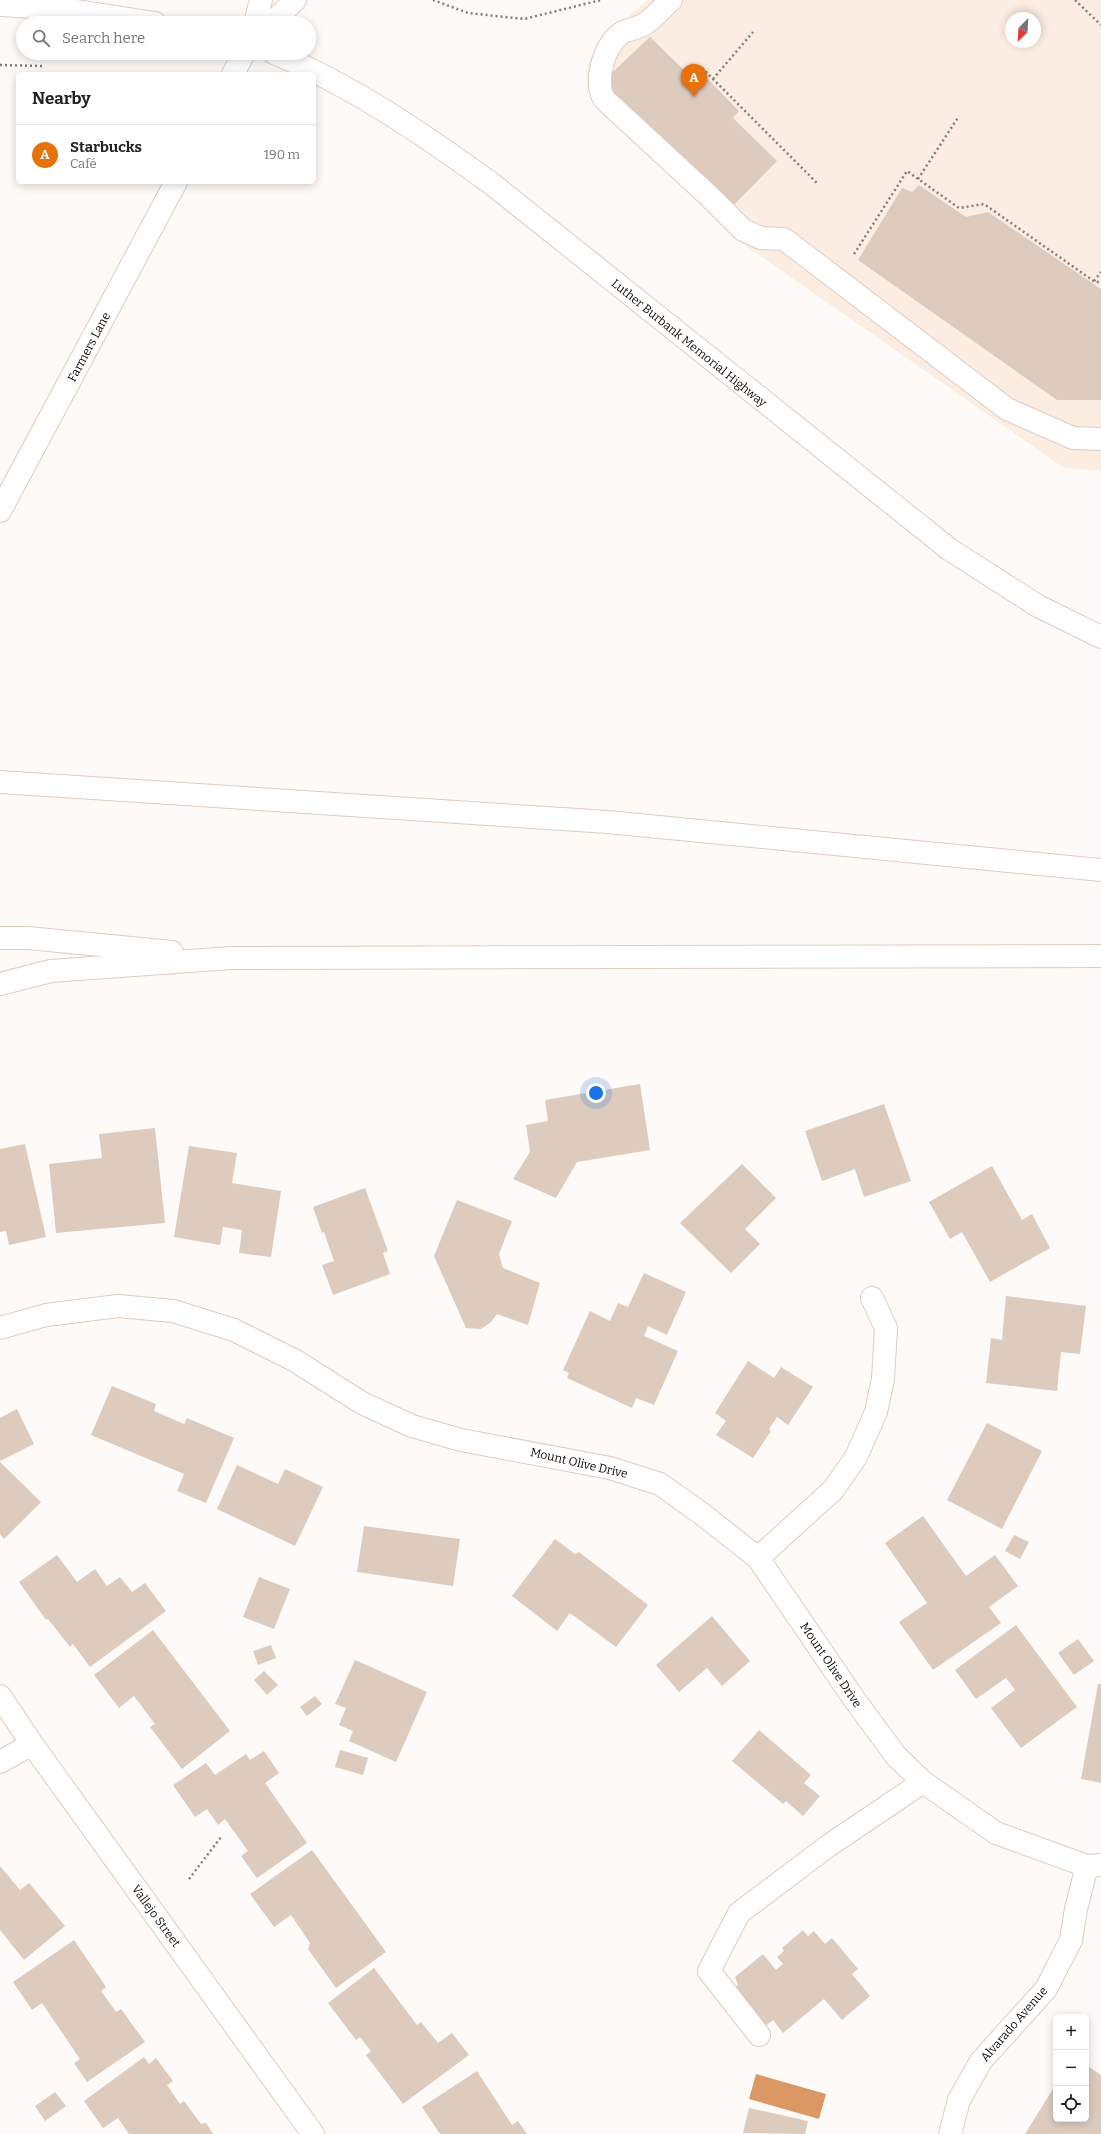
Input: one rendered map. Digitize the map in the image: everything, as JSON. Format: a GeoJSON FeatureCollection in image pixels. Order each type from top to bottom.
{"type":"FeatureCollection","features":[{"type":"Feature","properties":{"kind":"main road"},"geometry":{"type":"LineString","coordinates":[[257,16],[261,0]]}},
{"type":"Feature","properties":{"kind":"main road"},"geometry":{"type":"LineString","coordinates":[[279,16],[295,0]]}},
{"type":"Feature","properties":{"kind":"main road"},"geometry":{"type":"LineString","coordinates":[[671,0],[643,25],[630,28],[620,35],[608,51],[599,82],[600,91],[610,104],[689,177],[743,230],[761,238],[784,238],[1007,409],[1073,438],[1101,439]]}},
{"type":"Feature","properties":{"kind":"main road"},"geometry":{"type":"LineString","coordinates":[[0,4],[62,9],[106,7],[134,16]]}},
{"type":"Feature","properties":{"kind":"main road"},"geometry":{"type":"LineString","coordinates":[[234,72],[240,60]]}},
{"type":"Feature","properties":{"kind":"main road","name":"Luther Burbank Memorial Highway"},"geometry":{"type":"LineString","coordinates":[[289,60],[316,72]]}},
{"type":"Feature","properties":{"kind":"main road","name":"Luther Burbank Memorial Highway"},"geometry":{"type":"LineString","coordinates":[[316,72],[338,82],[449,153],[498,189],[949,549],[1038,606],[1101,637]]}},
{"type":"Feature","properties":{"kind":"main road","name":"Farmers Lane"},"geometry":{"type":"LineString","coordinates":[[0,511],[175,184]]}},
{"type":"Feature","properties":{"kind":"main road"},"geometry":{"type":"LineString","coordinates":[[0,782],[608,822],[1101,870]]}},
{"type":"Feature","properties":{"kind":"main road"},"geometry":{"type":"LineString","coordinates":[[0,938],[28,938],[231,958]]}},
{"type":"Feature","properties":{"kind":"main road"},"geometry":{"type":"LineString","coordinates":[[0,984],[51,972],[231,958],[1101,956]]}},
{"type":"Feature","properties":{"kind":"main road"},"geometry":{"type":"LineString","coordinates":[[758,1558],[833,1490],[856,1457],[876,1412],[882,1379],[886,1328],[872,1298]]}},
{"type":"Feature","properties":{"kind":"main road","name":"Mount Olive Drive"},"geometry":{"type":"LineString","coordinates":[[0,1328],[46,1315],[118,1306],[173,1311],[234,1330],[288,1356],[362,1403],[412,1426],[461,1440],[610,1468],[660,1484],[702,1514],[758,1558],[854,1699],[896,1756],[923,1782],[996,1833],[1094,1866]]}},
{"type":"Feature","properties":{"kind":"main road","name":"Vallejo Street"},"geometry":{"type":"LineString","coordinates":[[0,1696],[32,1744],[313,2134]]}},
{"type":"Feature","properties":{"kind":"main road"},"geometry":{"type":"LineString","coordinates":[[0,1762],[32,1744]]}},
{"type":"Feature","properties":{"kind":"main road"},"geometry":{"type":"LineString","coordinates":[[759,2035],[709,1971],[739,1913],[828,1846],[923,1782]]}},
{"type":"Feature","properties":{"kind":"main road","name":"Alvarado Avenue"},"geometry":{"type":"LineString","coordinates":[[950,2134],[959,2100],[981,2061],[1046,1989],[1070,1940],[1076,1909],[1094,1866]]}},
{"type":"Feature","properties":{"kind":"path"},"geometry":{"type":"LineString","coordinates":[[433,0],[468,13],[524,19],[601,0]]}},
{"type":"Feature","properties":{"kind":"path"},"geometry":{"type":"LineString","coordinates":[[1075,0],[1101,26]]}},
{"type":"Feature","properties":{"kind":"path"},"geometry":{"type":"LineString","coordinates":[[713,79],[753,32]]}},
{"type":"Feature","properties":{"kind":"path"},"geometry":{"type":"LineString","coordinates":[[0,65],[42,66]]}},
{"type":"Feature","properties":{"kind":"path"},"geometry":{"type":"LineString","coordinates":[[702,68],[817,183]]}},
{"type":"Feature","properties":{"kind":"path"},"geometry":{"type":"LineString","coordinates":[[918,179],[959,116]]}},
{"type":"Feature","properties":{"kind":"path"},"geometry":{"type":"LineString","coordinates":[[839,280],[907,171],[959,208],[984,204],[1094,281],[1101,282]]}},
{"type":"Feature","properties":{"kind":"path"},"geometry":{"type":"LineString","coordinates":[[1094,281],[1101,272]]}},
{"type":"Feature","properties":{"kind":"path"},"geometry":{"type":"LineString","coordinates":[[189,1879],[221,1837]]}},
{"type":"Feature","properties":{"kind":"shaded area"},"geometry":{"type":"Polygon","coordinates":[[[648,0],[1101,0],[1101,471],[1064,468],[739,241],[587,93],[586,69],[597,43],[648,0]]]}},
{"type":"Feature","properties":{"kind":"shaded area"},"geometry":{"type":"Polygon","coordinates":[[[756,2074],[826,2094],[819,2119],[749,2099],[756,2074]]]}},
{"type":"Feature","properties":{"kind":"building"},"geometry":{"type":"Polygon","coordinates":[[[650,37],[685,71],[692,63],[739,111],[733,118],[777,161],[729,210],[602,82],[650,37]]]}},
{"type":"Feature","properties":{"kind":"building"},"geometry":{"type":"Polygon","coordinates":[[[919,185],[966,217],[988,212],[1101,289],[1101,400],[1057,400],[858,260],[902,188],[912,192],[919,185]]]}},
{"type":"Feature","properties":{"kind":"building"},"geometry":{"type":"Polygon","coordinates":[[[640,1084],[650,1150],[577,1162],[556,1198],[513,1179],[530,1152],[526,1125],[548,1121],[545,1100],[640,1084]]]}},
{"type":"Feature","properties":{"kind":"building"},"geometry":{"type":"Polygon","coordinates":[[[884,1104],[911,1181],[864,1197],[855,1169],[822,1181],[805,1131],[884,1104]]]}},
{"type":"Feature","properties":{"kind":"building"},"geometry":{"type":"Polygon","coordinates":[[[155,1128],[165,1223],[56,1233],[49,1164],[102,1158],[99,1134],[155,1128]]]}},
{"type":"Feature","properties":{"kind":"building"},"geometry":{"type":"Polygon","coordinates":[[[25,1144],[46,1237],[9,1245],[6,1231],[0,1232],[0,1149],[25,1144]]]}},
{"type":"Feature","properties":{"kind":"building"},"geometry":{"type":"Polygon","coordinates":[[[189,1146],[237,1153],[232,1183],[281,1191],[271,1257],[239,1253],[242,1230],[223,1227],[220,1245],[174,1237],[189,1146]]]}},
{"type":"Feature","properties":{"kind":"building"},"geometry":{"type":"Polygon","coordinates":[[[742,1164],[776,1198],[745,1229],[760,1244],[731,1273],[680,1223],[742,1164]]]}},
{"type":"Feature","properties":{"kind":"building"},"geometry":{"type":"Polygon","coordinates":[[[992,1166],[1022,1220],[1032,1214],[1050,1248],[990,1282],[962,1232],[950,1239],[929,1202],[992,1166]]]}},
{"type":"Feature","properties":{"kind":"building"},"geometry":{"type":"Polygon","coordinates":[[[365,1188],[388,1251],[383,1253],[390,1274],[333,1295],[322,1265],[334,1261],[313,1207],[365,1188]]]}},
{"type":"Feature","properties":{"kind":"building"},"geometry":{"type":"Polygon","coordinates":[[[457,1200],[512,1221],[499,1254],[503,1268],[540,1283],[528,1325],[497,1314],[491,1322],[481,1329],[466,1328],[434,1256],[457,1200]]]}},
{"type":"Feature","properties":{"kind":"building"},"geometry":{"type":"Polygon","coordinates":[[[644,1273],[686,1292],[667,1335],[648,1326],[644,1336],[678,1351],[654,1405],[636,1398],[632,1408],[567,1378],[569,1373],[563,1370],[590,1311],[610,1321],[618,1303],[628,1307],[644,1273]]]}},
{"type":"Feature","properties":{"kind":"building"},"geometry":{"type":"Polygon","coordinates":[[[1006,1296],[1086,1306],[1080,1354],[1061,1352],[1057,1391],[986,1383],[991,1338],[1002,1340],[1006,1296]]]}},
{"type":"Feature","properties":{"kind":"building"},"geometry":{"type":"Polygon","coordinates":[[[748,1361],[774,1378],[781,1367],[813,1387],[788,1425],[777,1417],[769,1429],[771,1431],[753,1458],[716,1435],[726,1421],[715,1413],[748,1361]]]}},
{"type":"Feature","properties":{"kind":"building"},"geometry":{"type":"Polygon","coordinates":[[[112,1386],[156,1404],[154,1411],[184,1424],[187,1418],[234,1438],[206,1503],[177,1491],[184,1474],[91,1435],[112,1386]]]}},
{"type":"Feature","properties":{"kind":"building"},"geometry":{"type":"Polygon","coordinates":[[[17,1409],[34,1444],[0,1461],[0,1418],[17,1409]]]}},
{"type":"Feature","properties":{"kind":"building"},"geometry":{"type":"Polygon","coordinates":[[[987,1423],[1042,1451],[1002,1529],[947,1500],[987,1423]]]}},
{"type":"Feature","properties":{"kind":"building"},"geometry":{"type":"Polygon","coordinates":[[[0,1462],[41,1502],[4,1539],[0,1534],[0,1462]]]}},
{"type":"Feature","properties":{"kind":"building"},"geometry":{"type":"Polygon","coordinates":[[[237,1465],[278,1484],[285,1469],[323,1487],[295,1546],[217,1509],[237,1465]]]}},
{"type":"Feature","properties":{"kind":"building"},"geometry":{"type":"Polygon","coordinates":[[[923,1516],[966,1576],[995,1555],[1018,1586],[989,1607],[1001,1623],[933,1670],[899,1622],[927,1603],[885,1543],[923,1516]]]}},
{"type":"Feature","properties":{"kind":"building"},"geometry":{"type":"Polygon","coordinates":[[[364,1526],[460,1539],[453,1586],[357,1572],[364,1526]]]}},
{"type":"Feature","properties":{"kind":"building"},"geometry":{"type":"Polygon","coordinates":[[[1014,1535],[1029,1542],[1020,1559],[1005,1551],[1014,1535]]]}},
{"type":"Feature","properties":{"kind":"building"},"geometry":{"type":"Polygon","coordinates":[[[555,1539],[575,1554],[579,1552],[648,1605],[616,1647],[570,1613],[557,1631],[512,1596],[555,1539]]]}},
{"type":"Feature","properties":{"kind":"building"},"geometry":{"type":"Polygon","coordinates":[[[57,1555],[77,1582],[95,1569],[107,1586],[120,1577],[132,1592],[145,1583],[166,1611],[90,1667],[73,1644],[70,1647],[48,1619],[46,1620],[19,1582],[57,1555]]]}},
{"type":"Feature","properties":{"kind":"building"},"geometry":{"type":"Polygon","coordinates":[[[259,1577],[290,1589],[274,1629],[243,1617],[259,1577]]]}},
{"type":"Feature","properties":{"kind":"building"},"geometry":{"type":"Polygon","coordinates":[[[712,1616],[750,1661],[722,1686],[707,1668],[679,1692],[656,1665],[712,1616]]]}},
{"type":"Feature","properties":{"kind":"building"},"geometry":{"type":"Polygon","coordinates":[[[1016,1625],[1077,1707],[1021,1748],[991,1708],[1015,1690],[1006,1678],[976,1699],[955,1670],[1016,1625]]]}},
{"type":"Feature","properties":{"kind":"building"},"geometry":{"type":"Polygon","coordinates":[[[153,1630],[230,1731],[182,1769],[150,1727],[155,1724],[134,1696],[119,1708],[94,1675],[153,1630]]]}},
{"type":"Feature","properties":{"kind":"building"},"geometry":{"type":"Polygon","coordinates":[[[1078,1639],[1094,1661],[1074,1675],[1058,1653],[1078,1639]]]}},
{"type":"Feature","properties":{"kind":"building"},"geometry":{"type":"Polygon","coordinates":[[[271,1645],[276,1658],[258,1665],[253,1651],[271,1645]]]}},
{"type":"Feature","properties":{"kind":"building"},"geometry":{"type":"Polygon","coordinates":[[[355,1660],[427,1692],[396,1762],[349,1741],[353,1731],[339,1725],[346,1708],[335,1704],[355,1660]]]}},
{"type":"Feature","properties":{"kind":"building"},"geometry":{"type":"Polygon","coordinates":[[[264,1671],[278,1685],[267,1695],[254,1680],[264,1671]]]}},
{"type":"Feature","properties":{"kind":"building"},"geometry":{"type":"Polygon","coordinates":[[[1098,1684],[1101,1684],[1101,1783],[1081,1779],[1098,1684]]]}},
{"type":"Feature","properties":{"kind":"building"},"geometry":{"type":"Polygon","coordinates":[[[315,1696],[322,1704],[307,1716],[300,1707],[315,1696]]]}},
{"type":"Feature","properties":{"kind":"building"},"geometry":{"type":"Polygon","coordinates":[[[759,1730],[811,1775],[804,1783],[820,1796],[803,1816],[786,1801],[783,1804],[732,1761],[759,1730]]]}},
{"type":"Feature","properties":{"kind":"building"},"geometry":{"type":"Polygon","coordinates":[[[340,1750],[368,1758],[363,1775],[335,1767],[340,1750]]]}},
{"type":"Feature","properties":{"kind":"building"},"geometry":{"type":"Polygon","coordinates":[[[264,1751],[279,1773],[265,1783],[307,1843],[257,1878],[241,1856],[248,1851],[225,1819],[218,1825],[207,1809],[195,1817],[173,1785],[206,1763],[215,1775],[246,1754],[250,1760],[264,1751]]]}},
{"type":"Feature","properties":{"kind":"building"},"geometry":{"type":"Polygon","coordinates":[[[312,1850],[386,1952],[336,1988],[308,1949],[310,1943],[291,1915],[274,1927],[250,1894],[312,1850]]]}},
{"type":"Feature","properties":{"kind":"building"},"geometry":{"type":"Polygon","coordinates":[[[0,1866],[20,1890],[29,1883],[65,1926],[24,1960],[0,1930],[0,1866]]]}},
{"type":"Feature","properties":{"kind":"building"},"geometry":{"type":"Polygon","coordinates":[[[803,1930],[808,1936],[814,1931],[825,1944],[832,1938],[858,1969],[852,1974],[870,1996],[842,2020],[824,1999],[783,2033],[773,2020],[764,2027],[732,1989],[738,1985],[735,1977],[763,1954],[776,1970],[783,1964],[777,1957],[784,1951],[782,1948],[803,1930]]]}},
{"type":"Feature","properties":{"kind":"building"},"geometry":{"type":"Polygon","coordinates":[[[74,1940],[106,1987],[101,1991],[116,2012],[121,2009],[145,2042],[87,2082],[74,2063],[80,2059],[42,2003],[32,2010],[13,1982],[74,1940]]]}},
{"type":"Feature","properties":{"kind":"building"},"geometry":{"type":"Polygon","coordinates":[[[374,1968],[417,2025],[421,2022],[438,2043],[452,2033],[469,2055],[403,2104],[366,2055],[371,2051],[360,2037],[356,2040],[328,2003],[374,1968]]]}},
{"type":"Feature","properties":{"kind":"building"},"geometry":{"type":"Polygon","coordinates":[[[144,2057],[149,2064],[156,2058],[173,2081],[167,2085],[180,2104],[184,2101],[201,2124],[206,2123],[213,2134],[129,2134],[118,2118],[103,2128],[84,2101],[144,2057]]]}},
{"type":"Feature","properties":{"kind":"building"},"geometry":{"type":"Polygon","coordinates":[[[1089,2067],[1101,2075],[1101,2134],[1025,2134],[1053,2089],[1053,2122],[1089,2122],[1089,2067]]]}},
{"type":"Feature","properties":{"kind":"building"},"geometry":{"type":"Polygon","coordinates":[[[477,2071],[512,2125],[518,2121],[527,2134],[440,2134],[422,2107],[477,2071]]]}},
{"type":"Feature","properties":{"kind":"building"},"geometry":{"type":"Polygon","coordinates":[[[55,2092],[66,2106],[45,2121],[35,2106],[55,2092]]]}},
{"type":"Feature","properties":{"kind":"building"},"geometry":{"type":"Polygon","coordinates":[[[749,2108],[808,2121],[805,2134],[743,2133],[749,2108]]]}},
{"type":"Feature","properties":{"kind":"place","name":"Starbucks"},"geometry":{"type":"Point","coordinates":[694,97]}}]}
